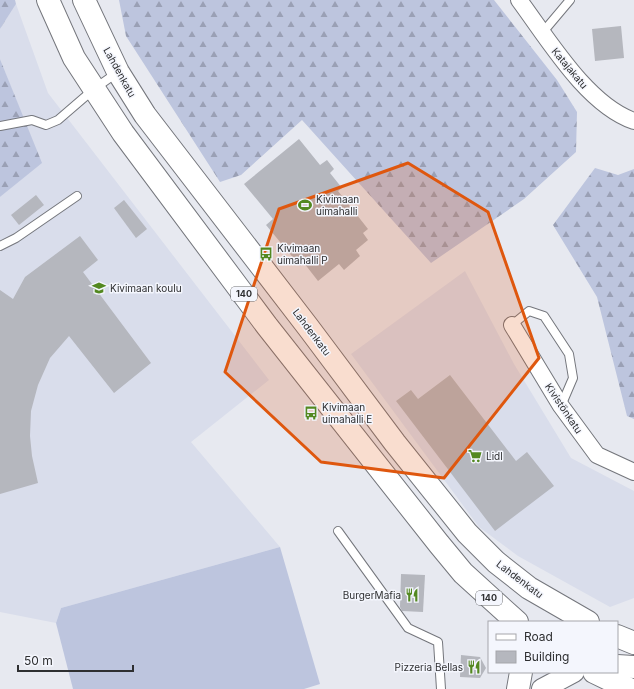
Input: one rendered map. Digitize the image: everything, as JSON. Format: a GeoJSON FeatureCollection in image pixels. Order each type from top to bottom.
{"type":"FeatureCollection","features":[{"type":"Feature","properties":{"kind":"main road","name":"140"},"geometry":{"type":"LineString","coordinates":[[48,0],[74,58],[123,133],[263,320],[463,573],[516,621]]}},
{"type":"Feature","properties":{"kind":"main road","name":"Lahdenkatu"},"geometry":{"type":"LineString","coordinates":[[84,0],[118,72],[145,115],[395,443],[468,533],[496,562],[529,588],[586,621]]}},
{"type":"Feature","properties":{"kind":"main road"},"geometry":{"type":"LineString","coordinates":[[618,666],[634,667]]}},
{"type":"Feature","properties":{"kind":"main road"},"geometry":{"type":"LineString","coordinates":[[518,689],[521,673]]}},
{"type":"Feature","properties":{"kind":"main road"},"geometry":{"type":"LineString","coordinates":[[597,673],[629,685]]}},
{"type":"Feature","properties":{"kind":"street","name":"Katajakatu"},"geometry":{"type":"LineString","coordinates":[[519,0],[595,98],[622,117],[634,121]]}},
{"type":"Feature","properties":{"kind":"street","name":"Kivistönkatu"},"geometry":{"type":"LineString","coordinates":[[512,325],[561,406],[597,455],[634,472]]}},
{"type":"Feature","properties":{"kind":"street"},"geometry":{"type":"LineString","coordinates":[[542,689],[572,673]]}},
{"type":"Feature","properties":{"kind":"lane"},"geometry":{"type":"LineString","coordinates":[[543,32],[570,0]]}},
{"type":"Feature","properties":{"kind":"lane"},"geometry":{"type":"LineString","coordinates":[[0,126],[32,120],[46,125],[58,120],[94,89],[118,72]]}},
{"type":"Feature","properties":{"kind":"lane"},"geometry":{"type":"LineString","coordinates":[[0,246],[16,238],[77,196]]}},
{"type":"Feature","properties":{"kind":"lane"},"geometry":{"type":"LineString","coordinates":[[512,325],[528,311],[544,316],[569,354],[573,378],[561,406]]}},
{"type":"Feature","properties":{"kind":"lane"},"geometry":{"type":"LineString","coordinates":[[338,531],[408,628],[438,642],[441,689]]}},
{"type":"Feature","properties":{"kind":"highlighted area"},"geometry":{"type":"Polygon","coordinates":[[[408,163],[488,212],[539,358],[444,478],[321,462],[225,372],[279,209],[408,163]]]}},
{"type":"Feature","properties":{"kind":"shaded area","name":"Kivimaan koulu"},"geometry":{"type":"Polygon","coordinates":[[[16,4],[48,93],[269,380],[191,442],[280,547],[61,608],[56,623],[0,612],[0,197],[41,163],[0,59],[0,29],[16,4]]]}},
{"type":"Feature","properties":{"kind":"shaded area"},"geometry":{"type":"Polygon","coordinates":[[[465,271],[514,364],[571,458],[634,491],[634,598],[610,607],[518,556],[479,527],[351,354],[465,271]]]}},
{"type":"Feature","properties":{"kind":"green space"},"geometry":{"type":"Polygon","coordinates":[[[0,0],[15,0],[16,4],[0,29],[0,0]]]}},
{"type":"Feature","properties":{"kind":"green space"},"geometry":{"type":"Polygon","coordinates":[[[119,0],[494,0],[557,80],[577,112],[576,152],[524,199],[431,263],[302,120],[241,175],[220,182],[126,36],[119,0]]]}},
{"type":"Feature","properties":{"kind":"green space"},"geometry":{"type":"Polygon","coordinates":[[[0,59],[42,163],[0,197],[0,59]]]}},
{"type":"Feature","properties":{"kind":"green space"},"geometry":{"type":"Polygon","coordinates":[[[595,168],[618,175],[634,169],[634,419],[627,416],[597,297],[553,225],[595,168]]]}},
{"type":"Feature","properties":{"kind":"green space"},"geometry":{"type":"Polygon","coordinates":[[[280,547],[320,684],[304,689],[73,689],[56,623],[61,608],[280,547]]]}},
{"type":"Feature","properties":{"kind":"building"},"geometry":{"type":"Polygon","coordinates":[[[621,26],[624,58],[595,61],[592,29],[621,26]]]}},
{"type":"Feature","properties":{"kind":"building","name":"Kivimaan uimahalli"},"geometry":{"type":"Polygon","coordinates":[[[299,139],[320,165],[327,160],[334,169],[330,173],[342,188],[338,191],[368,229],[363,233],[368,240],[356,250],[360,256],[344,270],[339,264],[318,281],[304,263],[300,266],[266,225],[273,219],[244,184],[299,139]]]}},
{"type":"Feature","properties":{"kind":"building"},"geometry":{"type":"Polygon","coordinates":[[[36,195],[44,205],[19,225],[11,215],[36,195]]]}},
{"type":"Feature","properties":{"kind":"building"},"geometry":{"type":"Polygon","coordinates":[[[124,200],[147,229],[136,238],[114,208],[124,200]]]}},
{"type":"Feature","properties":{"kind":"building"},"geometry":{"type":"Polygon","coordinates":[[[80,236],[98,260],[83,272],[151,363],[114,393],[69,336],[50,358],[38,385],[31,411],[30,436],[32,456],[38,483],[0,494],[0,290],[13,299],[25,277],[80,236]]]}},
{"type":"Feature","properties":{"kind":"building","name":"Lidl"},"geometry":{"type":"Polygon","coordinates":[[[450,375],[516,461],[527,452],[554,486],[495,531],[396,401],[411,390],[418,399],[450,375]]]}},
{"type":"Feature","properties":{"kind":"building"},"geometry":{"type":"Polygon","coordinates":[[[401,574],[425,575],[423,612],[402,611],[400,607],[401,574]]]}},
{"type":"Feature","properties":{"kind":"building"},"geometry":{"type":"Polygon","coordinates":[[[461,655],[480,657],[486,668],[480,678],[460,677],[461,655]]]}},
{"type":"Feature","properties":{"kind":"place","name":"Kivimaan uimahalli"},"geometry":{"type":"Point","coordinates":[305,205]}},
{"type":"Feature","properties":{"kind":"place","name":"Kivimaan uimahalli P"},"geometry":{"type":"Point","coordinates":[266,254]}},
{"type":"Feature","properties":{"kind":"place","name":"Kivimaan koulu"},"geometry":{"type":"Point","coordinates":[99,288]}},
{"type":"Feature","properties":{"kind":"place","name":"Kivimaan uimahalli E"},"geometry":{"type":"Point","coordinates":[311,413]}},
{"type":"Feature","properties":{"kind":"place","name":"Lidl"},"geometry":{"type":"Point","coordinates":[475,456]}},
{"type":"Feature","properties":{"kind":"place","name":"BurgerMafia"},"geometry":{"type":"Point","coordinates":[412,595]}},
{"type":"Feature","properties":{"kind":"place","name":"Pizzeria Bellas"},"geometry":{"type":"Point","coordinates":[474,667]}}]}
